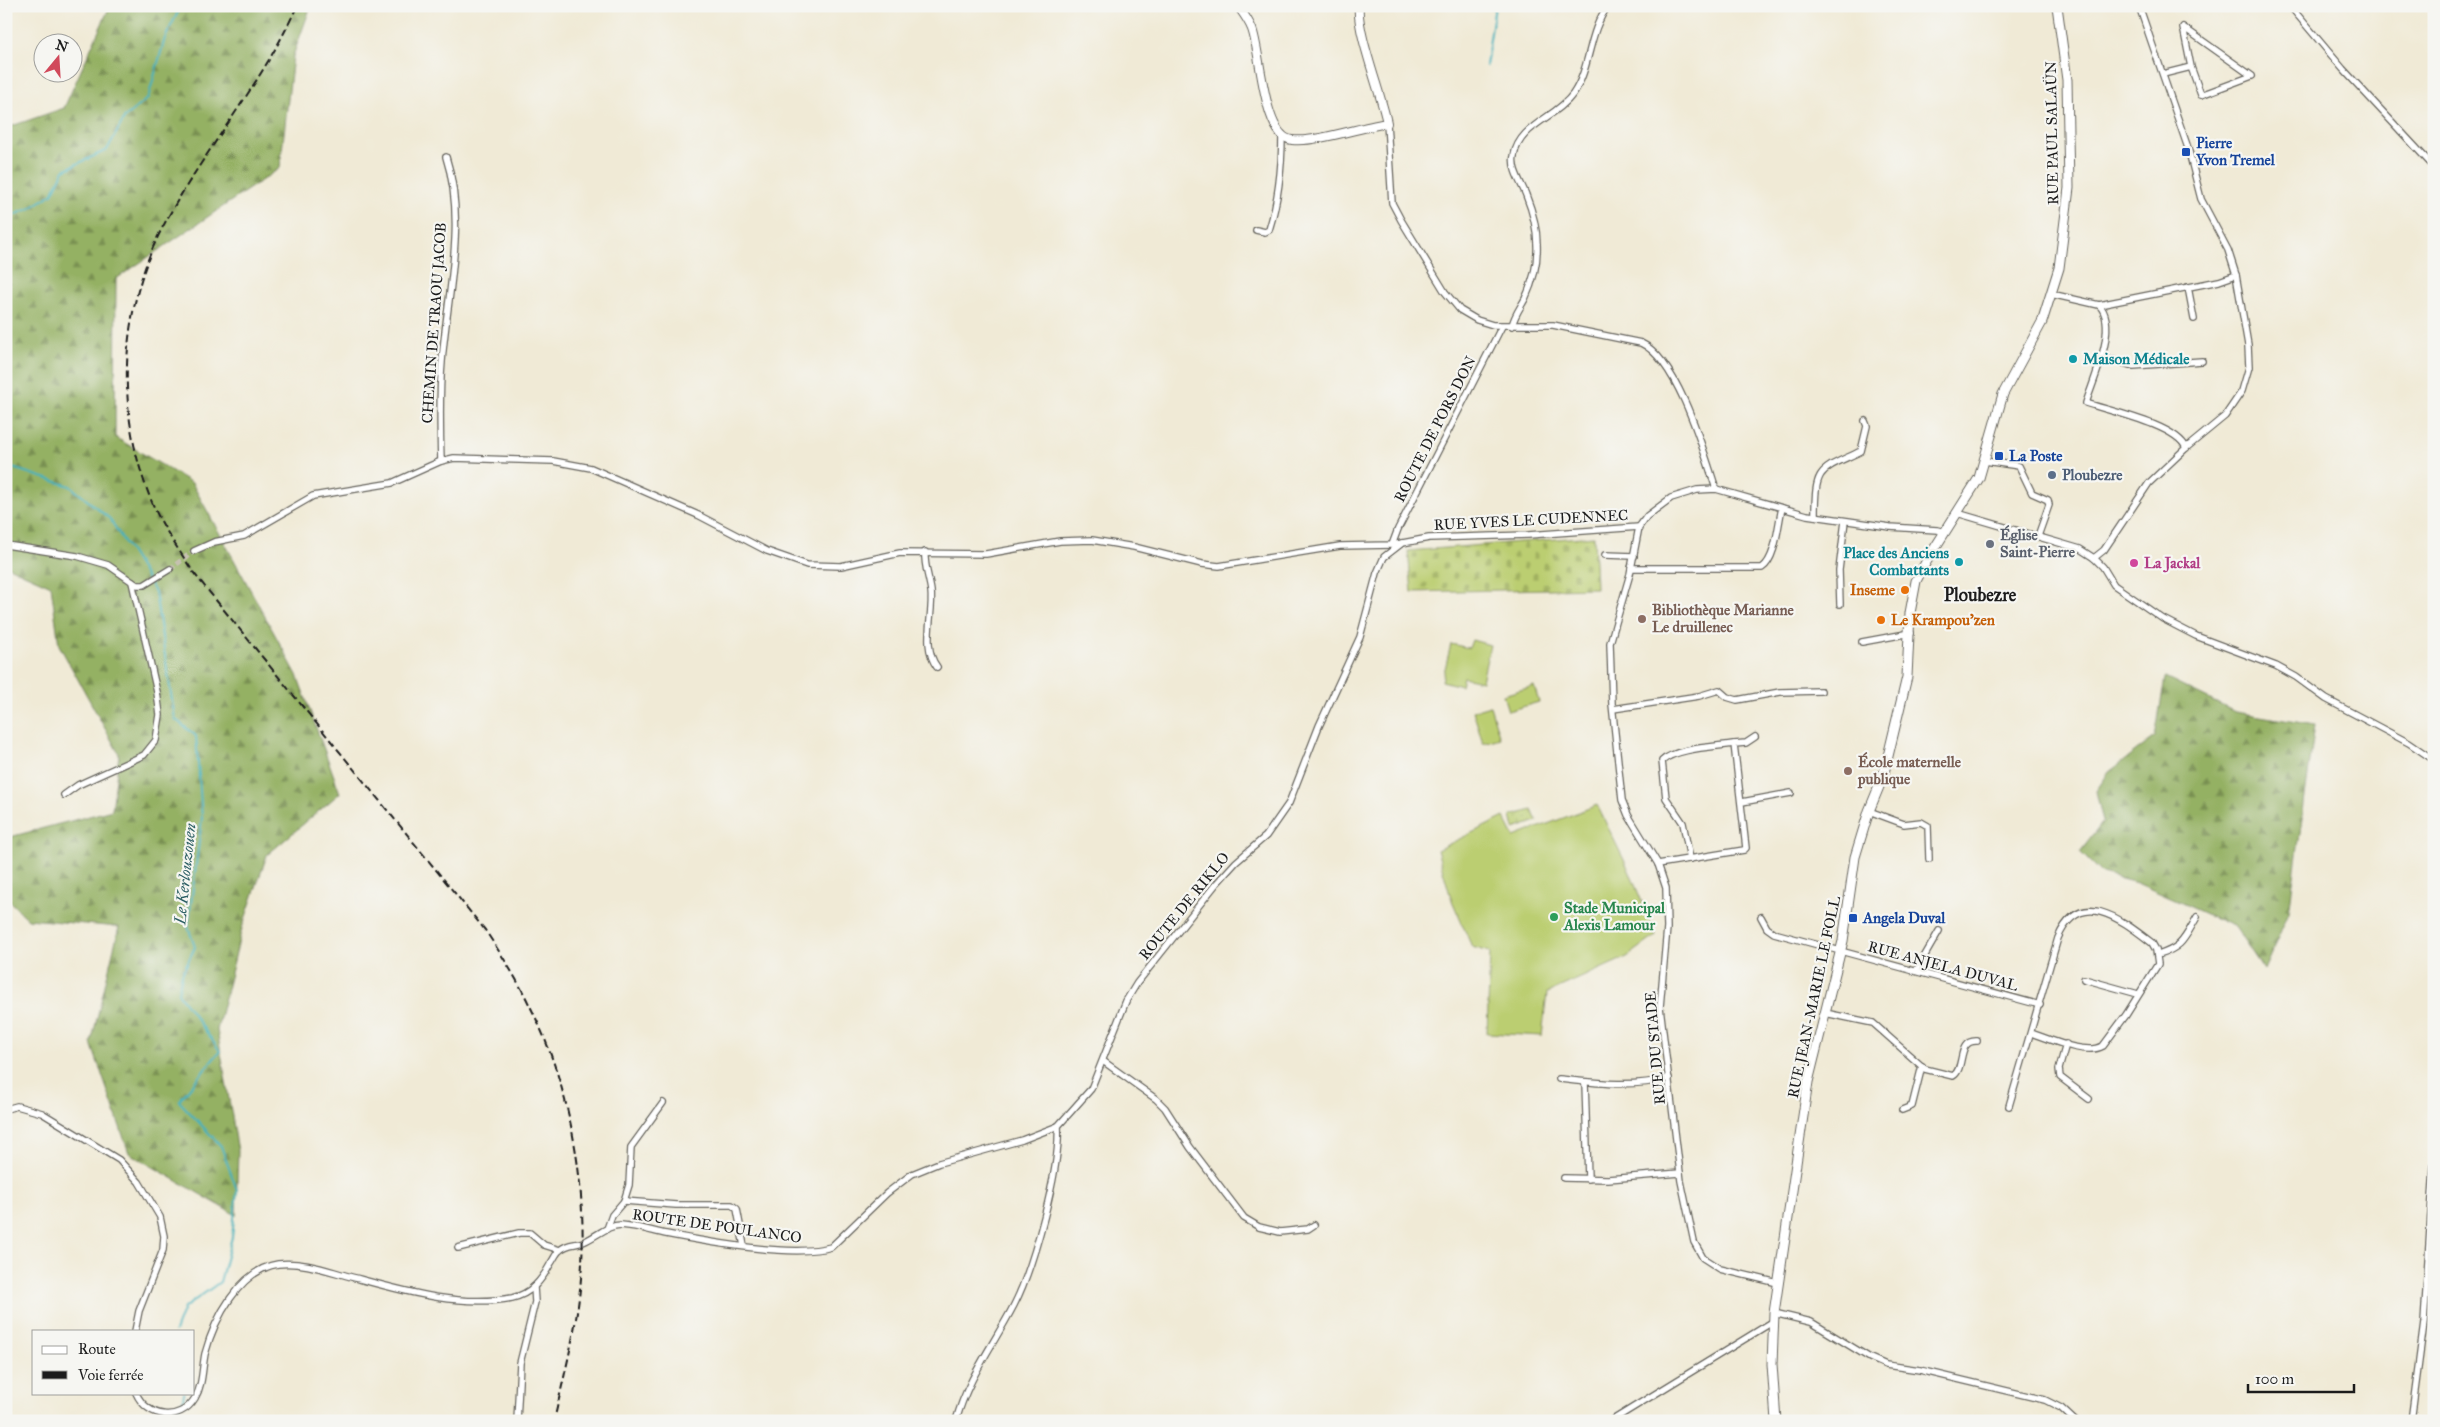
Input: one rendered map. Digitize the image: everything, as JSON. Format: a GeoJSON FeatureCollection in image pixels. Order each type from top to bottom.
{"type":"FeatureCollection","features":[{"type":"Feature","properties":{"kind":"main road","name":"RUE PAUL SALAÜN"},"geometry":{"type":"LineString","coordinates":[[1944,532],[1979,478],[1985,461],[1991,430],[2003,394],[2042,322],[2059,268],[2069,188],[2067,80],[2056,6]]}},
{"type":"Feature","properties":{"kind":"main road","name":"RUE JEAN-MARIE LE FOLL"},"geometry":{"type":"LineString","coordinates":[[1776,1421],[1772,1364],[1774,1317],[1808,1082],[1848,920],[1855,857],[1882,777],[1907,677],[1911,632],[1910,613],[1916,581],[1944,532]]}},
{"type":"Feature","properties":{"kind":"street"},"geometry":{"type":"LineString","coordinates":[[1238,6],[1252,28],[1265,96],[1276,128],[1282,134],[1294,140],[1308,140],[1387,123]]}},
{"type":"Feature","properties":{"kind":"street"},"geometry":{"type":"LineString","coordinates":[[1360,6],[1360,23],[1383,100],[1387,123],[1392,203],[1454,303],[1478,320],[1502,326],[1534,324],[1566,326],[1641,343],[1654,351],[1672,378],[1688,411],[1716,489]]}},
{"type":"Feature","properties":{"kind":"street"},"geometry":{"type":"LineString","coordinates":[[1512,326],[1534,276],[1537,254],[1536,232],[1527,197],[1514,167],[1514,154],[1519,141],[1526,132],[1550,116],[1572,95],[1580,82],[1597,23],[1608,6]]}},
{"type":"Feature","properties":{"kind":"street"},"geometry":{"type":"LineString","coordinates":[[2094,558],[2104,550],[2149,483],[2186,448],[2225,416],[2242,391],[2249,367],[2248,345],[2236,275],[2228,250],[2201,199],[2188,148],[2139,6]]}},
{"type":"Feature","properties":{"kind":"street"},"geometry":{"type":"LineString","coordinates":[[2290,6],[2343,69],[2434,167]]}},
{"type":"Feature","properties":{"kind":"street"},"geometry":{"type":"LineString","coordinates":[[2183,27],[2252,76],[2202,95],[2191,67],[2183,27]]}},
{"type":"Feature","properties":{"kind":"street"},"geometry":{"type":"LineString","coordinates":[[2163,74],[2191,67]]}},
{"type":"Feature","properties":{"kind":"street"},"geometry":{"type":"LineString","coordinates":[[1256,230],[1265,232],[1269,230],[1276,210],[1282,163],[1282,134]]}},
{"type":"Feature","properties":{"kind":"street","name":"CHEMIN DE TRAOU JACOB"},"geometry":{"type":"LineString","coordinates":[[441,461],[442,361],[455,238],[451,172],[446,157]]}},
{"type":"Feature","properties":{"kind":"street"},"geometry":{"type":"LineString","coordinates":[[2051,294],[2099,305],[2219,281],[2236,275]]}},
{"type":"Feature","properties":{"kind":"street"},"geometry":{"type":"LineString","coordinates":[[2188,287],[2194,319]]}},
{"type":"Feature","properties":{"kind":"street"},"geometry":{"type":"LineString","coordinates":[[2099,305],[2105,312],[2108,324],[2107,336],[2086,403],[2171,432],[2184,443],[2186,448]]}},
{"type":"Feature","properties":{"kind":"street","name":"ROUTE DE PORS DON"},"geometry":{"type":"LineString","coordinates":[[1392,545],[1398,529],[1502,326]]}},
{"type":"Feature","properties":{"kind":"street"},"geometry":{"type":"LineString","coordinates":[[2100,356],[2133,366],[2202,361]]}},
{"type":"Feature","properties":{"kind":"street"},"geometry":{"type":"LineString","coordinates":[[1814,516],[1816,485],[1819,477],[1836,461],[1861,451],[1867,426],[1865,421]]}},
{"type":"Feature","properties":{"kind":"street","name":"RUE YVES LE CUDENNEC"},"geometry":{"type":"LineString","coordinates":[[194,552],[214,542],[244,536],[313,496],[392,483],[441,461],[454,458],[553,461],[591,468],[698,515],[767,551],[807,565],[841,566],[900,553],[978,554],[1060,541],[1092,540],[1134,547],[1202,564],[1219,566],[1331,547],[1392,545],[1429,538],[1528,535],[1639,527],[1647,516],[1664,501],[1697,490],[1716,489],[1814,516],[1890,527],[1944,532]]}},
{"type":"Feature","properties":{"kind":"street"},"geometry":{"type":"LineString","coordinates":[[1985,461],[2019,466],[2032,493],[2048,500],[2049,505],[2038,536]]}},
{"type":"Feature","properties":{"kind":"street"},"geometry":{"type":"LineString","coordinates":[[1631,568],[1762,568],[1768,565],[1773,552],[1782,508]]}},
{"type":"Feature","properties":{"kind":"street"},"geometry":{"type":"LineString","coordinates":[[1958,513],[2080,549],[2094,558],[2103,567],[2114,585],[2163,619],[2196,636],[2276,666],[2296,677],[2326,699],[2409,743],[2434,760]]}},
{"type":"Feature","properties":{"kind":"street"},"geometry":{"type":"LineString","coordinates":[[1840,604],[1839,570],[1845,521]]}},
{"type":"Feature","properties":{"kind":"street","name":"RUE DU STADE"},"geometry":{"type":"LineString","coordinates":[[1639,527],[1634,556],[1610,643],[1613,709],[1622,800],[1628,815],[1658,864],[1666,888],[1668,906],[1660,1001],[1680,1173],[1694,1242],[1703,1258],[1720,1269],[1778,1282]]}},
{"type":"Feature","properties":{"kind":"street","name":"ROUTE DE RIKLO"},"geometry":{"type":"LineString","coordinates":[[1058,1126],[1091,1089],[1126,1000],[1137,983],[1216,884],[1236,862],[1266,836],[1289,803],[1318,726],[1360,637],[1384,557],[1402,543]]}},
{"type":"Feature","properties":{"kind":"street"},"geometry":{"type":"LineString","coordinates":[[6,545],[77,556],[108,565],[135,584],[144,585],[170,569]]}},
{"type":"Feature","properties":{"kind":"street"},"geometry":{"type":"LineString","coordinates":[[925,552],[924,563],[931,592],[930,641],[934,663],[937,667]]}},
{"type":"Feature","properties":{"kind":"street"},"geometry":{"type":"LineString","coordinates":[[1605,555],[1634,556]]}},
{"type":"Feature","properties":{"kind":"street"},"geometry":{"type":"LineString","coordinates":[[64,795],[78,785],[144,755],[156,740],[160,715],[157,692],[135,584]]}},
{"type":"Feature","properties":{"kind":"street"},"geometry":{"type":"LineString","coordinates":[[1862,642],[1911,632]]}},
{"type":"Feature","properties":{"kind":"street"},"geometry":{"type":"LineString","coordinates":[[1613,709],[1698,696],[1719,690],[1727,697],[1737,700],[1780,692],[1821,691]]}},
{"type":"Feature","properties":{"kind":"street"},"geometry":{"type":"LineString","coordinates":[[1690,859],[1683,823],[1666,798],[1662,761],[1666,757],[1678,752],[1746,743],[1755,737]]}},
{"type":"Feature","properties":{"kind":"street"},"geometry":{"type":"LineString","coordinates":[[1658,864],[1744,850],[1747,842],[1734,744]]}},
{"type":"Feature","properties":{"kind":"street"},"geometry":{"type":"LineString","coordinates":[[1742,802],[1790,793]]}},
{"type":"Feature","properties":{"kind":"street"},"geometry":{"type":"LineString","coordinates":[[1869,811],[1904,824],[1921,822],[1928,826],[1929,859]]}},
{"type":"Feature","properties":{"kind":"street"},"geometry":{"type":"LineString","coordinates":[[2009,1106],[2058,938],[2064,924],[2076,914],[2092,910],[2108,914],[2152,943],[2158,955],[2158,964],[2108,1042],[2098,1049],[2086,1049],[2031,1033]]}},
{"type":"Feature","properties":{"kind":"street","name":"RUE ANJELA DUVAL"},"geometry":{"type":"LineString","coordinates":[[1761,917],[1767,928],[1774,933],[2040,1005]]}},
{"type":"Feature","properties":{"kind":"street"},"geometry":{"type":"LineString","coordinates":[[2158,955],[2180,946],[2197,917]]}},
{"type":"Feature","properties":{"kind":"street"},"geometry":{"type":"LineString","coordinates":[[1916,971],[1939,930]]}},
{"type":"Feature","properties":{"kind":"street"},"geometry":{"type":"LineString","coordinates":[[2084,978],[2138,994]]}},
{"type":"Feature","properties":{"kind":"street"},"geometry":{"type":"LineString","coordinates":[[1825,1013],[1873,1023],[1925,1069],[1953,1076],[1958,1072],[1966,1045],[1972,1041],[1977,1041]]}},
{"type":"Feature","properties":{"kind":"street"},"geometry":{"type":"LineString","coordinates":[[2066,1044],[2059,1069],[2060,1077],[2089,1099]]}},
{"type":"Feature","properties":{"kind":"street"},"geometry":{"type":"LineString","coordinates":[[1103,1061],[1156,1099],[1165,1108],[1190,1147],[1244,1218],[1258,1227],[1280,1232],[1308,1229],[1314,1225]]}},
{"type":"Feature","properties":{"kind":"street"},"geometry":{"type":"LineString","coordinates":[[1902,1110],[1912,1106],[1922,1066]]}},
{"type":"Feature","properties":{"kind":"street"},"geometry":{"type":"LineString","coordinates":[[1559,1079],[1620,1085],[1668,1078]]}},
{"type":"Feature","properties":{"kind":"street"},"geometry":{"type":"LineString","coordinates":[[1585,1082],[1588,1179]]}},
{"type":"Feature","properties":{"kind":"street"},"geometry":{"type":"LineString","coordinates":[[607,1229],[612,1215],[624,1201],[631,1170],[632,1146],[663,1103]]}},
{"type":"Feature","properties":{"kind":"street"},"geometry":{"type":"LineString","coordinates":[[6,1109],[17,1106],[42,1113],[119,1160],[139,1182],[160,1217],[164,1236],[162,1250],[139,1312],[135,1330]]}},
{"type":"Feature","properties":{"kind":"street"},"geometry":{"type":"LineString","coordinates":[[956,1421],[966,1392],[1015,1304],[1034,1252],[1058,1151],[1058,1126]]}},
{"type":"Feature","properties":{"kind":"street","name":"ROUTE DE POULANCO"},"geometry":{"type":"LineString","coordinates":[[560,1250],[571,1243],[582,1242],[607,1229],[620,1225],[744,1246],[797,1251],[831,1247],[887,1192],[912,1174],[939,1163],[1022,1140],[1058,1126]]}},
{"type":"Feature","properties":{"kind":"street"},"geometry":{"type":"LineString","coordinates":[[2412,1421],[2424,1323],[2434,1166]]}},
{"type":"Feature","properties":{"kind":"street"},"geometry":{"type":"LineString","coordinates":[[1564,1178],[1588,1179],[1680,1173]]}},
{"type":"Feature","properties":{"kind":"street"},"geometry":{"type":"LineString","coordinates":[[624,1201],[676,1205],[732,1205],[737,1209],[744,1246]]}},
{"type":"Feature","properties":{"kind":"street"},"geometry":{"type":"LineString","coordinates":[[137,1394],[145,1408],[159,1414],[171,1415],[183,1410],[193,1401],[201,1385],[208,1343],[222,1312],[247,1280],[268,1267],[278,1264],[309,1267],[398,1289],[452,1298],[479,1300],[511,1298],[526,1293],[534,1287],[560,1250],[544,1245],[530,1233],[519,1233],[458,1248]]}},
{"type":"Feature","properties":{"kind":"street"},"geometry":{"type":"LineString","coordinates":[[517,1421],[520,1363],[535,1302],[534,1287]]}},
{"type":"Feature","properties":{"kind":"street"},"geometry":{"type":"LineString","coordinates":[[1611,1421],[1774,1317],[1811,1322],[1878,1362],[2045,1400],[2056,1404],[2075,1421]]}},
{"type":"Feature","properties":{"kind":"green space"},"geometry":{"type":"Polygon","coordinates":[[[110,6],[311,6],[293,56],[280,168],[116,279],[115,437],[192,483],[297,675],[340,793],[267,855],[242,928],[217,1030],[238,1151],[236,1215],[129,1153],[91,1043],[119,927],[28,919],[6,898],[6,838],[112,810],[119,754],[59,645],[51,586],[6,566],[6,128],[64,108],[76,82],[82,82],[82,68],[110,6]]]}},
{"type":"Feature","properties":{"kind":"green space"},"geometry":{"type":"Polygon","coordinates":[[[1594,536],[1596,588],[1412,592],[1408,551],[1594,536]]]}},
{"type":"Feature","properties":{"kind":"green space"},"geometry":{"type":"Polygon","coordinates":[[[1472,640],[1490,645],[1482,681],[1463,677],[1461,686],[1442,681],[1451,644],[1469,648],[1472,640]]]}},
{"type":"Feature","properties":{"kind":"green space"},"geometry":{"type":"Polygon","coordinates":[[[2165,678],[2235,712],[2315,725],[2289,912],[2264,970],[2235,927],[2137,883],[2102,874],[2080,852],[2103,822],[2096,791],[2109,772],[2155,737],[2165,678]]]}},
{"type":"Feature","properties":{"kind":"green space"},"geometry":{"type":"Polygon","coordinates":[[[1534,686],[1539,702],[1508,711],[1503,695],[1534,686]]]}},
{"type":"Feature","properties":{"kind":"green space"},"geometry":{"type":"Polygon","coordinates":[[[1490,706],[1500,738],[1483,743],[1473,711],[1490,706]]]}},
{"type":"Feature","properties":{"kind":"green space","name":"Stade Municipal Alexis Lamour"},"geometry":{"type":"Polygon","coordinates":[[[1597,805],[1628,868],[1656,936],[1627,957],[1547,993],[1542,1036],[1487,1033],[1490,952],[1472,947],[1451,898],[1437,850],[1504,817],[1514,837],[1597,805]]]}},
{"type":"Feature","properties":{"kind":"green space"},"geometry":{"type":"Polygon","coordinates":[[[1532,810],[1537,821],[1514,829],[1511,816],[1532,810]]]}},
{"type":"Feature","properties":{"kind":"waterway","name":"Le Kerlouzouen"},"geometry":{"type":"LineString","coordinates":[[6,218],[29,209],[52,194],[64,170],[107,150],[125,117],[148,98],[165,38],[181,6]]}},
{"type":"Feature","properties":{"kind":"waterway"},"geometry":{"type":"LineString","coordinates":[[1486,66],[1495,6]]}},
{"type":"Feature","properties":{"kind":"waterway","name":"Le Kerlouzouen"},"geometry":{"type":"LineString","coordinates":[[6,466],[70,486],[110,519],[148,580]]}},
{"type":"Feature","properties":{"kind":"waterway","name":"Le Kerlouzouen"},"geometry":{"type":"LineString","coordinates":[[150,584],[155,592],[175,719],[196,736],[202,818],[188,927],[195,947],[182,974],[178,993],[220,1051],[179,1101],[221,1146],[237,1190],[232,1237],[220,1282],[184,1308],[175,1330]]}},
{"type":"Feature","properties":{"kind":"waterway","name":"Le Kerlouzouen"},"geometry":{"type":"LineString","coordinates":[[177,1410],[183,1401],[184,1394]]}},
{"type":"Feature","properties":{"kind":"tunnel"},"geometry":{"type":"LineString","coordinates":[[170,569],[194,551]]}},
{"type":"Feature","properties":{"kind":"railway"},"geometry":{"type":"LineString","coordinates":[[297,6],[268,62],[183,192],[167,219],[151,253],[139,288],[131,325],[127,362],[132,436],[141,472],[158,516],[193,572],[485,930],[518,984],[544,1036],[557,1072],[575,1146],[580,1184],[582,1223],[582,1261],[577,1313],[554,1421]]}},
{"type":"Feature","properties":{"kind":"place","name":"Pierre Yvon Tremel"},"geometry":{"type":"Point","coordinates":[2186,152]}},
{"type":"Feature","properties":{"kind":"place","name":"Maison Médicale"},"geometry":{"type":"Point","coordinates":[2073,359]}},
{"type":"Feature","properties":{"kind":"place","name":"La Poste"},"geometry":{"type":"Point","coordinates":[1999,456]}},
{"type":"Feature","properties":{"kind":"place","name":"Ploubezre"},"geometry":{"type":"Point","coordinates":[2052,475]}},
{"type":"Feature","properties":{"kind":"place","name":"Église Saint-Pierre"},"geometry":{"type":"Point","coordinates":[1990,544]}},
{"type":"Feature","properties":{"kind":"place","name":"Place des Anciens Combattants"},"geometry":{"type":"Point","coordinates":[1959,562]}},
{"type":"Feature","properties":{"kind":"place","name":"La Jackal"},"geometry":{"type":"Point","coordinates":[2134,563]}},
{"type":"Feature","properties":{"kind":"place","name":"Inseme"},"geometry":{"type":"Point","coordinates":[1905,590]}},
{"type":"Feature","properties":{"kind":"place","name":"Bibliothèque Marianne Le druillenec"},"geometry":{"type":"Point","coordinates":[1642,619]}},
{"type":"Feature","properties":{"kind":"place","name":"Le Krampou'zen"},"geometry":{"type":"Point","coordinates":[1881,620]}},
{"type":"Feature","properties":{"kind":"place","name":"École maternelle publique"},"geometry":{"type":"Point","coordinates":[1848,771]}},
{"type":"Feature","properties":{"kind":"place","name":"Stade Municipal Alexis Lamour"},"geometry":{"type":"Point","coordinates":[1554,917]}},
{"type":"Feature","properties":{"kind":"place","name":"Angela Duval"},"geometry":{"type":"Point","coordinates":[1853,918]}},
{"type":"Feature","properties":{"kind":"district","name":"Ploubezre"},"geometry":{"type":"Point","coordinates":[1980,595]}}]}
